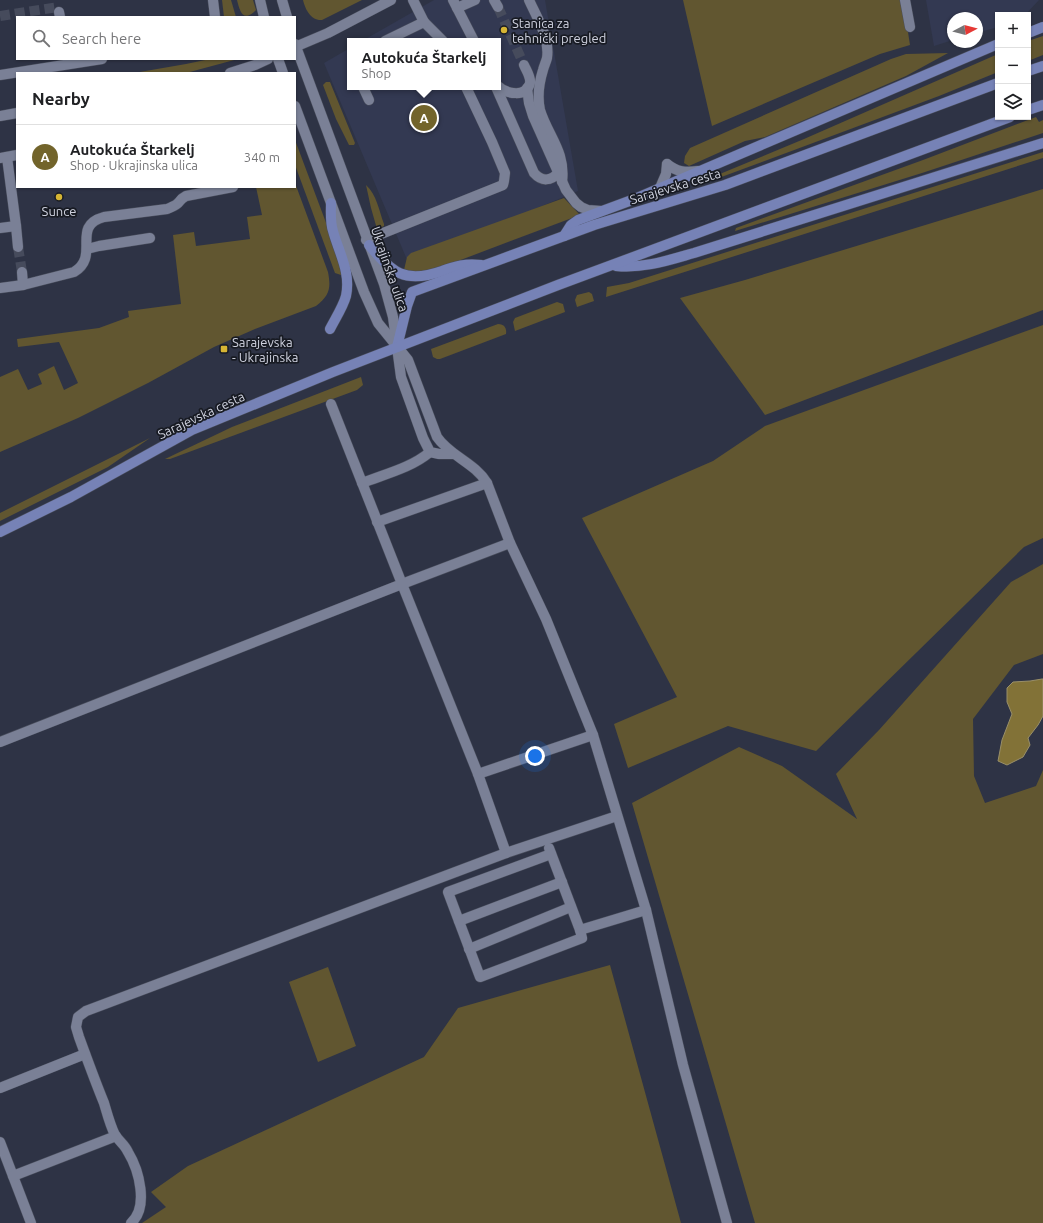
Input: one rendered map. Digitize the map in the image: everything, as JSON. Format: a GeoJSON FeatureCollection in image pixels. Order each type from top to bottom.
{"type":"FeatureCollection","features":[{"type":"Feature","properties":{"kind":"main road"},"geometry":{"type":"LineString","coordinates":[[1031,32],[1043,27]]}},
{"type":"Feature","properties":{"kind":"main road"},"geometry":{"type":"LineString","coordinates":[[564,236],[567,229],[578,220],[632,200],[995,45]]}},
{"type":"Feature","properties":{"kind":"main road"},"geometry":{"type":"LineString","coordinates":[[1031,71],[1043,66]]}},
{"type":"Feature","properties":{"kind":"main road","name":"Sarajevska cesta"},"geometry":{"type":"LineString","coordinates":[[397,347],[412,292],[619,217],[725,185],[995,84]]}},
{"type":"Feature","properties":{"kind":"main road"},"geometry":{"type":"LineString","coordinates":[[1031,109],[1042,105]]}},
{"type":"Feature","properties":{"kind":"main road","name":"Sarajevska cesta"},"geometry":{"type":"LineString","coordinates":[[0,532],[71,497],[192,430],[435,332],[1002,120]]}},
{"type":"Feature","properties":{"kind":"main road"},"geometry":{"type":"LineString","coordinates":[[612,266],[637,267],[656,264],[1043,143]]}},
{"type":"Feature","properties":{"kind":"main road"},"geometry":{"type":"LineString","coordinates":[[330,330],[344,301],[347,286],[346,271],[332,230],[331,203]]}},
{"type":"Feature","properties":{"kind":"main road"},"geometry":{"type":"LineString","coordinates":[[367,242],[378,256],[392,269],[408,277],[430,275],[458,265],[485,265]]}},
{"type":"Feature","properties":{"kind":"street"},"geometry":{"type":"LineString","coordinates":[[213,0],[215,16]]}},
{"type":"Feature","properties":{"kind":"street"},"geometry":{"type":"LineString","coordinates":[[260,0],[264,16]]}},
{"type":"Feature","properties":{"kind":"street"},"geometry":{"type":"LineString","coordinates":[[282,0],[287,16]]}},
{"type":"Feature","properties":{"kind":"street"},"geometry":{"type":"LineString","coordinates":[[296,46],[328,33],[391,0]]}},
{"type":"Feature","properties":{"kind":"street"},"geometry":{"type":"LineString","coordinates":[[413,0],[424,22],[439,38]]}},
{"type":"Feature","properties":{"kind":"street"},"geometry":{"type":"LineString","coordinates":[[472,38],[455,4],[475,0]]}},
{"type":"Feature","properties":{"kind":"street"},"geometry":{"type":"LineString","coordinates":[[529,0],[544,35],[547,46],[547,58],[539,89],[539,103],[562,159],[564,172],[562,182]]}},
{"type":"Feature","properties":{"kind":"street"},"geometry":{"type":"LineString","coordinates":[[905,0],[910,27]]}},
{"type":"Feature","properties":{"kind":"street"},"geometry":{"type":"LineString","coordinates":[[391,38],[424,22]]}},
{"type":"Feature","properties":{"kind":"street","name":"Ukrajinska ulica"},"geometry":{"type":"LineString","coordinates":[[296,49],[367,242],[384,284],[394,317],[401,377],[423,438],[430,452]]}},
{"type":"Feature","properties":{"kind":"street"},"geometry":{"type":"LineString","coordinates":[[20,72],[96,60]]}},
{"type":"Feature","properties":{"kind":"street"},"geometry":{"type":"LineString","coordinates":[[233,72],[266,60]]}},
{"type":"Feature","properties":{"kind":"street"},"geometry":{"type":"LineString","coordinates":[[278,60],[283,72]]}},
{"type":"Feature","properties":{"kind":"street"},"geometry":{"type":"LineString","coordinates":[[501,90],[514,93],[522,92],[527,88],[530,83],[524,65]]}},
{"type":"Feature","properties":{"kind":"street"},"geometry":{"type":"LineString","coordinates":[[0,75],[16,73]]}},
{"type":"Feature","properties":{"kind":"street"},"geometry":{"type":"LineString","coordinates":[[527,88],[533,116],[562,182],[571,198],[581,207],[588,210],[601,211]]}},
{"type":"Feature","properties":{"kind":"street"},"geometry":{"type":"LineString","coordinates":[[364,90],[369,100]]}},
{"type":"Feature","properties":{"kind":"street"},"geometry":{"type":"LineString","coordinates":[[367,242],[503,185],[505,172],[467,90]]}},
{"type":"Feature","properties":{"kind":"street"},"geometry":{"type":"LineString","coordinates":[[498,90],[534,173],[538,177],[546,180],[554,177],[558,173]]}},
{"type":"Feature","properties":{"kind":"street"},"geometry":{"type":"LineString","coordinates":[[296,109],[364,292],[378,323],[408,360],[436,437],[443,446],[476,470],[487,483],[510,543],[546,619],[593,735],[646,910],[683,1065],[728,1223]]}},
{"type":"Feature","properties":{"kind":"street"},"geometry":{"type":"LineString","coordinates":[[0,116],[16,113]]}},
{"type":"Feature","properties":{"kind":"street"},"geometry":{"type":"LineString","coordinates":[[8,157],[18,247]]}},
{"type":"Feature","properties":{"kind":"street"},"geometry":{"type":"LineString","coordinates":[[660,188],[666,174],[667,164],[679,172],[700,171]]}},
{"type":"Feature","properties":{"kind":"street"},"geometry":{"type":"LineString","coordinates":[[0,288],[23,285],[74,272],[79,269],[85,259],[87,249],[86,230],[96,219],[104,216],[167,209],[175,206],[180,199],[186,196],[228,188]]}},
{"type":"Feature","properties":{"kind":"street"},"geometry":{"type":"LineString","coordinates":[[0,228],[16,226]]}},
{"type":"Feature","properties":{"kind":"street"},"geometry":{"type":"LineString","coordinates":[[87,249],[150,238]]}},
{"type":"Feature","properties":{"kind":"street"},"geometry":{"type":"LineString","coordinates":[[22,272],[23,285]]}},
{"type":"Feature","properties":{"kind":"street"},"geometry":{"type":"LineString","coordinates":[[331,404],[478,774],[506,853]]}},
{"type":"Feature","properties":{"kind":"street"},"geometry":{"type":"LineString","coordinates":[[362,483],[414,463],[430,452],[439,454],[454,454]]}},
{"type":"Feature","properties":{"kind":"street"},"geometry":{"type":"LineString","coordinates":[[377,522],[487,483]]}},
{"type":"Feature","properties":{"kind":"street"},"geometry":{"type":"LineString","coordinates":[[0,742],[510,543]]}},
{"type":"Feature","properties":{"kind":"street"},"geometry":{"type":"LineString","coordinates":[[478,774],[593,735]]}},
{"type":"Feature","properties":{"kind":"street"},"geometry":{"type":"LineString","coordinates":[[131,1223],[140,1210],[140,1183],[128,1152],[116,1136],[76,1027],[78,1017],[86,1010],[506,853],[617,816]]}},
{"type":"Feature","properties":{"kind":"street"},"geometry":{"type":"LineString","coordinates":[[546,840],[572,907],[582,938],[480,978],[448,892],[551,854]]}},
{"type":"Feature","properties":{"kind":"street"},"geometry":{"type":"LineString","coordinates":[[459,921],[562,882]]}},
{"type":"Feature","properties":{"kind":"street"},"geometry":{"type":"LineString","coordinates":[[469,948],[572,907]]}},
{"type":"Feature","properties":{"kind":"street"},"geometry":{"type":"LineString","coordinates":[[580,930],[646,910]]}},
{"type":"Feature","properties":{"kind":"street"},"geometry":{"type":"LineString","coordinates":[[0,1088],[85,1054]]}},
{"type":"Feature","properties":{"kind":"street"},"geometry":{"type":"LineString","coordinates":[[13,1176],[116,1136]]}},
{"type":"Feature","properties":{"kind":"street"},"geometry":{"type":"LineString","coordinates":[[0,1142],[31,1223]]}},
{"type":"Feature","properties":{"kind":"shaded area"},"geometry":{"type":"Polygon","coordinates":[[[222,0],[231,0],[236,16],[224,16],[222,0]]]}},
{"type":"Feature","properties":{"kind":"shaded area"},"geometry":{"type":"Polygon","coordinates":[[[237,0],[253,0],[256,10],[252,14],[245,16],[239,8],[237,0]]]}},
{"type":"Feature","properties":{"kind":"shaded area"},"geometry":{"type":"Polygon","coordinates":[[[303,0],[362,0],[322,20],[318,20],[309,14],[303,0]]]}},
{"type":"Feature","properties":{"kind":"shaded area"},"geometry":{"type":"Polygon","coordinates":[[[434,0],[545,0],[578,191],[408,262],[324,63],[347,50],[347,90],[501,90],[501,38],[367,38],[434,0]]]}},
{"type":"Feature","properties":{"kind":"shaded area"},"geometry":{"type":"Polygon","coordinates":[[[683,0],[903,0],[910,45],[880,54],[712,126],[683,0]]]}},
{"type":"Feature","properties":{"kind":"shaded area"},"geometry":{"type":"Polygon","coordinates":[[[926,0],[1039,0],[1028,12],[995,12],[995,28],[983,31],[983,12],[947,12],[947,42],[934,46],[926,0]]]}},
{"type":"Feature","properties":{"kind":"shaded area"},"geometry":{"type":"Polygon","coordinates":[[[1043,36],[1043,55],[1031,60],[1031,48],[1031,40],[1043,36]]]}},
{"type":"Feature","properties":{"kind":"shaded area"},"geometry":{"type":"Polygon","coordinates":[[[948,53],[906,76],[765,137],[745,141],[689,166],[684,163],[685,156],[690,148],[891,59],[906,54],[948,53]]]}},
{"type":"Feature","properties":{"kind":"shaded area"},"geometry":{"type":"Polygon","coordinates":[[[995,55],[995,73],[939,96],[716,179],[715,176],[804,139],[995,55]]]}},
{"type":"Feature","properties":{"kind":"shaded area"},"geometry":{"type":"Polygon","coordinates":[[[205,60],[234,60],[190,72],[140,72],[205,60]]]}},
{"type":"Feature","properties":{"kind":"shaded area"},"geometry":{"type":"Polygon","coordinates":[[[326,82],[330,82],[355,143],[354,145],[349,145],[336,119],[323,85],[326,82]]]}},
{"type":"Feature","properties":{"kind":"shaded area"},"geometry":{"type":"Polygon","coordinates":[[[1036,117],[1039,122],[1043,120],[1043,133],[922,173],[735,231],[736,228],[1036,117]]]}},
{"type":"Feature","properties":{"kind":"shaded area"},"geometry":{"type":"Polygon","coordinates":[[[296,143],[340,260],[342,274],[335,273],[296,168],[296,143]]]}},
{"type":"Feature","properties":{"kind":"shaded area"},"geometry":{"type":"Polygon","coordinates":[[[1043,152],[1043,158],[606,297],[607,287],[629,283],[1043,152]]]}},
{"type":"Feature","properties":{"kind":"shaded area"},"geometry":{"type":"Polygon","coordinates":[[[366,185],[373,193],[384,224],[384,226],[377,229],[371,208],[366,185]]]}},
{"type":"Feature","properties":{"kind":"shaded area"},"geometry":{"type":"Polygon","coordinates":[[[296,186],[328,272],[329,287],[327,295],[321,302],[316,306],[255,329],[214,347],[148,383],[78,418],[0,452],[0,377],[18,369],[28,390],[42,384],[38,374],[54,366],[64,390],[78,383],[59,342],[18,347],[17,339],[99,328],[129,317],[128,311],[181,304],[173,235],[194,232],[196,246],[250,239],[247,217],[262,215],[256,188],[296,188],[296,186]]]}},
{"type":"Feature","properties":{"kind":"shaded area"},"geometry":{"type":"Polygon","coordinates":[[[1043,189],[1043,310],[765,415],[680,298],[745,280],[1043,189]]]}},
{"type":"Feature","properties":{"kind":"shaded area"},"geometry":{"type":"Polygon","coordinates":[[[564,198],[580,215],[434,270],[417,273],[404,270],[407,257],[411,253],[564,198]]]}},
{"type":"Feature","properties":{"kind":"shaded area"},"geometry":{"type":"Polygon","coordinates":[[[589,292],[592,294],[594,301],[577,307],[575,300],[577,295],[589,292]]]}},
{"type":"Feature","properties":{"kind":"shaded area"},"geometry":{"type":"Polygon","coordinates":[[[557,302],[563,304],[565,312],[515,331],[513,322],[515,318],[557,302]]]}},
{"type":"Feature","properties":{"kind":"shaded area"},"geometry":{"type":"Polygon","coordinates":[[[498,324],[505,327],[506,334],[440,359],[433,357],[431,349],[498,324]]]}},
{"type":"Feature","properties":{"kind":"shaded area"},"geometry":{"type":"Polygon","coordinates":[[[1043,325],[1043,538],[1024,547],[816,751],[728,726],[628,768],[614,724],[677,697],[582,518],[713,461],[765,426],[1043,325]]]}},
{"type":"Feature","properties":{"kind":"shaded area"},"geometry":{"type":"Polygon","coordinates":[[[361,377],[363,385],[357,390],[170,459],[165,459],[232,427],[361,377]]]}},
{"type":"Feature","properties":{"kind":"shaded area"},"geometry":{"type":"Polygon","coordinates":[[[150,438],[108,467],[0,521],[0,513],[150,438]]]}},
{"type":"Feature","properties":{"kind":"shaded area"},"geometry":{"type":"Polygon","coordinates":[[[1043,564],[1043,654],[1014,665],[973,719],[974,776],[985,803],[1036,786],[1043,770],[1043,1223],[755,1223],[632,803],[739,747],[782,766],[857,819],[836,774],[879,730],[1011,582],[1043,564]]]}},
{"type":"Feature","properties":{"kind":"shaded area"},"geometry":{"type":"Polygon","coordinates":[[[1043,679],[1043,716],[1028,738],[1030,745],[1023,757],[1007,765],[998,761],[1002,740],[1012,714],[1007,702],[1007,688],[1013,682],[1043,679]]]}},
{"type":"Feature","properties":{"kind":"shaded area"},"geometry":{"type":"Polygon","coordinates":[[[610,965],[681,1223],[142,1223],[166,1207],[151,1192],[188,1166],[424,1057],[458,1008],[610,965]]]}},
{"type":"Feature","properties":{"kind":"shaded area"},"geometry":{"type":"Polygon","coordinates":[[[328,967],[356,1046],[318,1062],[289,982],[328,967]]]}},
{"type":"Feature","properties":{"kind":"tunnel"},"geometry":{"type":"LineString","coordinates":[[0,16],[58,7]]}},
{"type":"Feature","properties":{"kind":"tunnel"},"geometry":{"type":"LineString","coordinates":[[498,7],[524,65]]}},
{"type":"Feature","properties":{"kind":"tunnel"},"geometry":{"type":"LineString","coordinates":[[18,247],[22,272]]}},
{"type":"Feature","properties":{"kind":"place","name":"Stanica za tehnički pregled"},"geometry":{"type":"Point","coordinates":[504,30]}},
{"type":"Feature","properties":{"kind":"place","name":"Autokuća Štarkelj"},"geometry":{"type":"Point","coordinates":[424,118]}},
{"type":"Feature","properties":{"kind":"place","name":"Sunce"},"geometry":{"type":"Point","coordinates":[59,197]}},
{"type":"Feature","properties":{"kind":"place","name":"Sarajevska - Ukrajinska"},"geometry":{"type":"Point","coordinates":[224,349]}}]}
